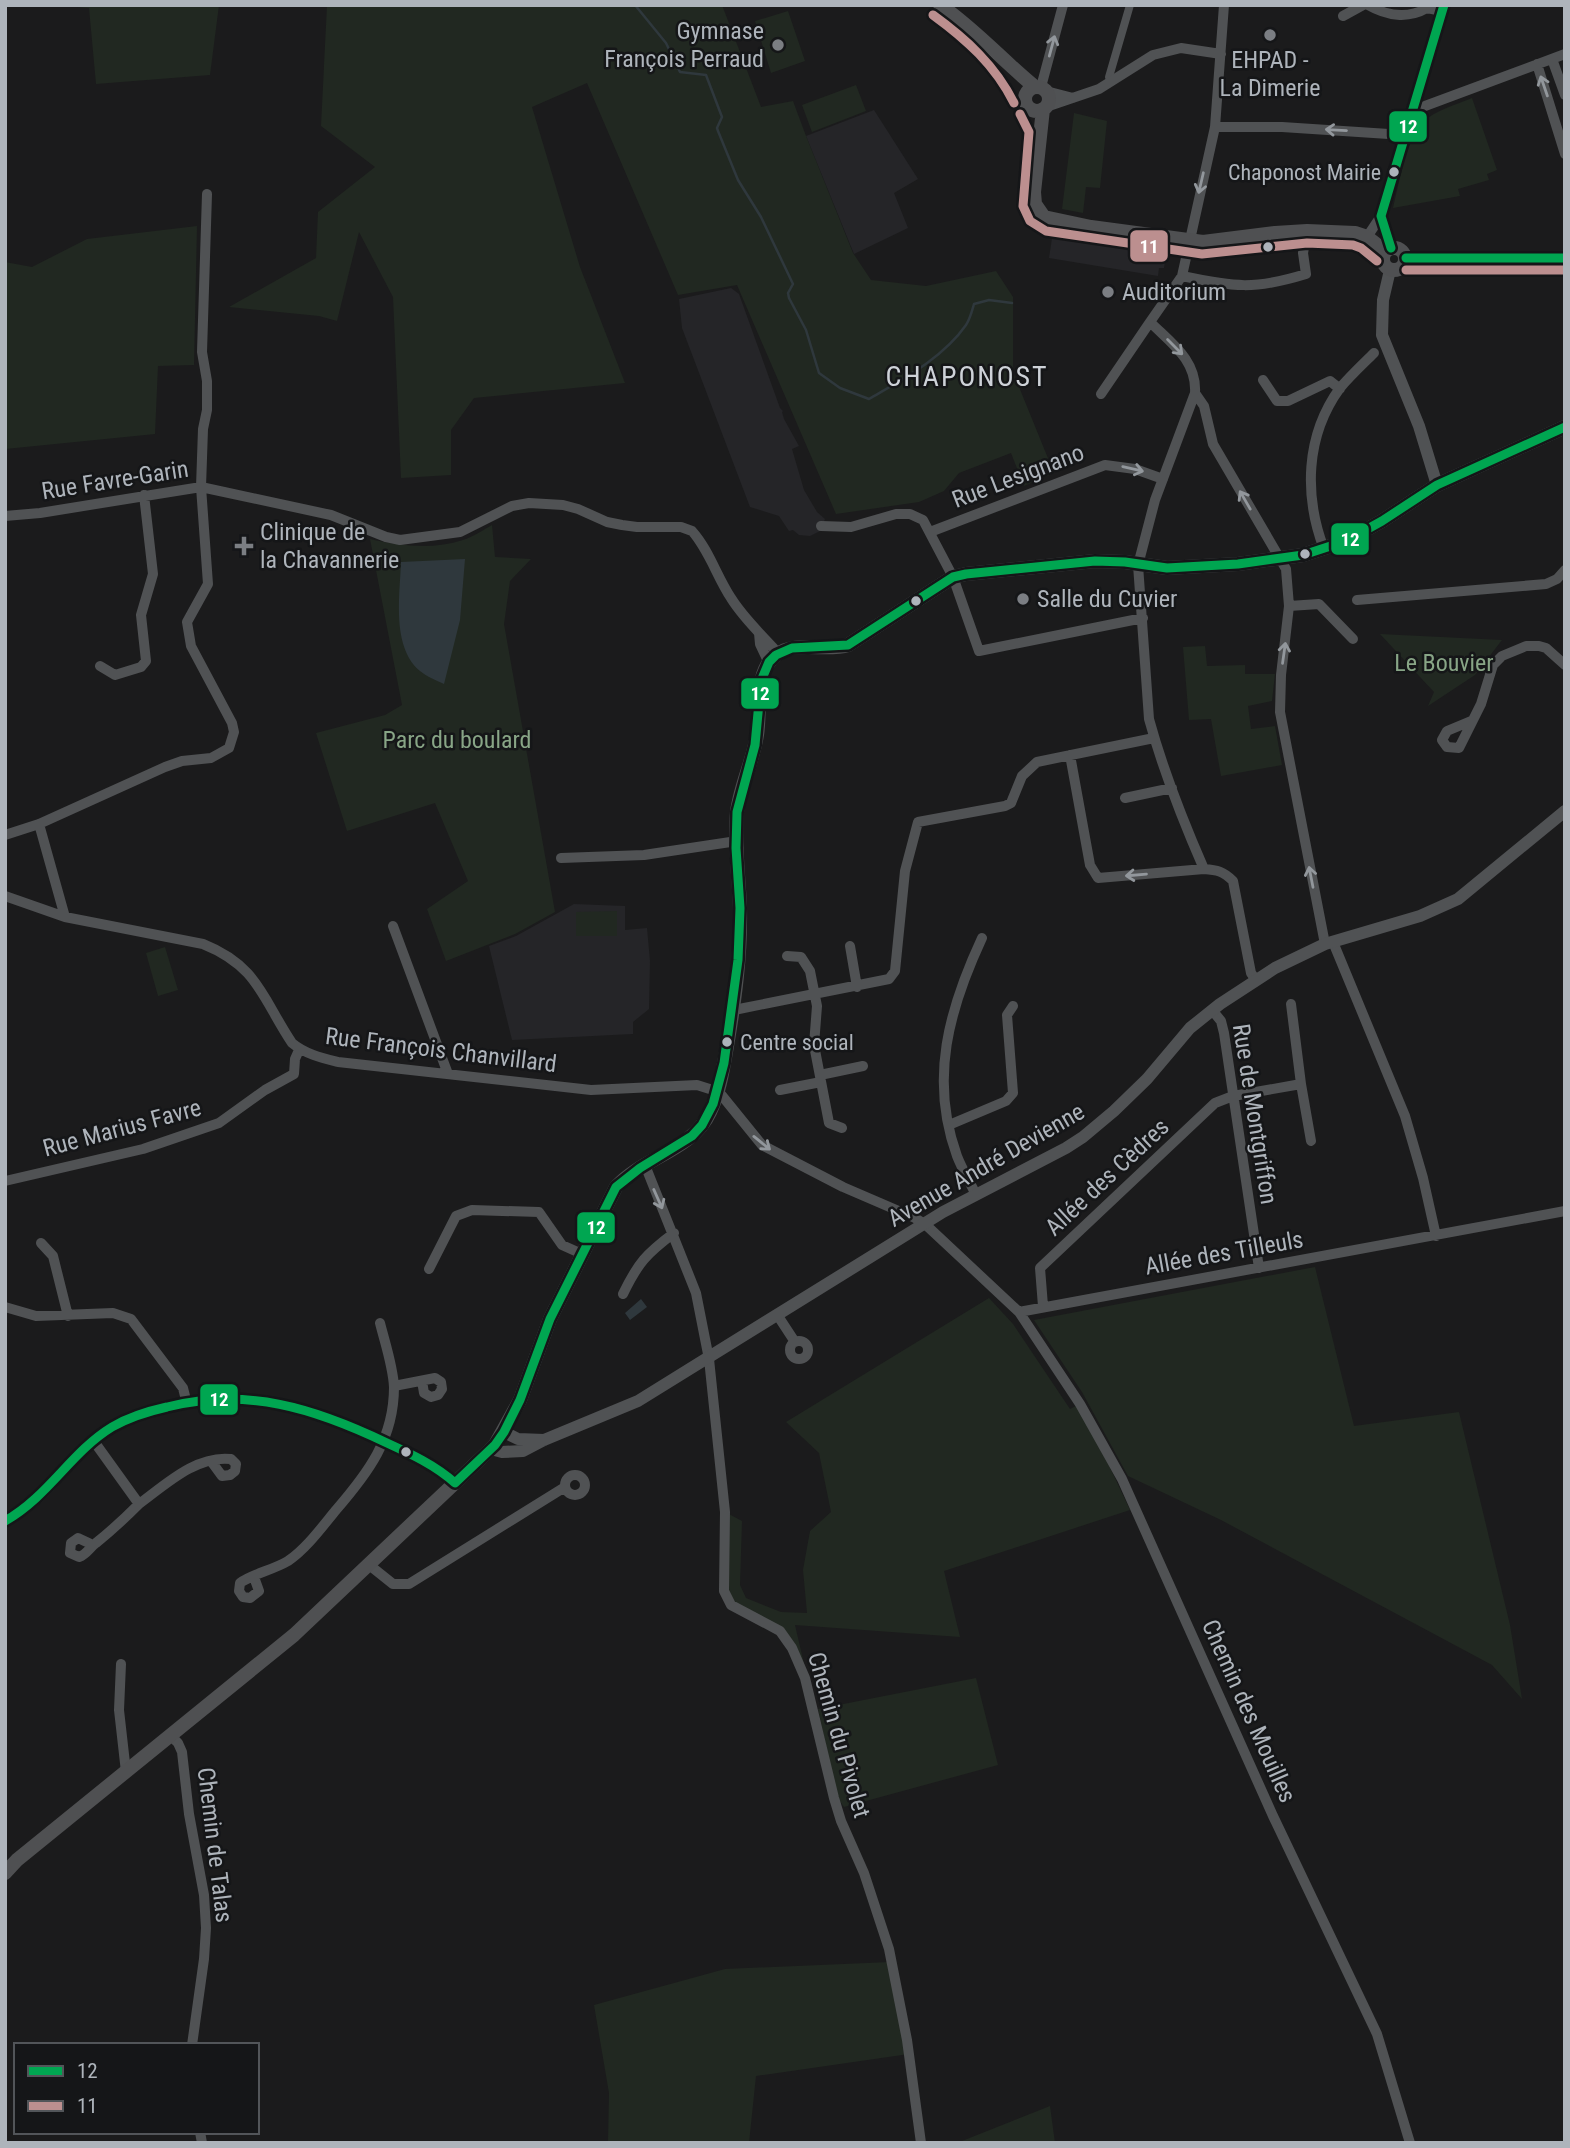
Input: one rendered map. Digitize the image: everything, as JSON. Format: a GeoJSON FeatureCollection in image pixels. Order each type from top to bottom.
{"type":"FeatureCollection","features":[{"type":"Feature","properties":{"kind":"main road"},"geometry":{"type":"LineString","coordinates":[[940,5],[962,21],[1038,98],[1041,130],[1034,192],[1035,204],[1044,217],[1091,227],[1190,241],[1224,241],[1307,231],[1355,233],[1388,250],[1401,249],[1405,258],[1401,268],[1390,270],[1383,262],[1388,250]]}},
{"type":"Feature","properties":{"kind":"main road"},"geometry":{"type":"LineString","coordinates":[[1405,258],[1565,258]]}},
{"type":"Feature","properties":{"kind":"main road"},"geometry":{"type":"LineString","coordinates":[[5,1873],[17,1860],[295,1635],[491,1450],[504,1433],[520,1400],[550,1319],[616,1187],[627,1174],[694,1135],[709,1115],[719,1091],[740,961],[737,812],[757,739],[764,669],[773,657],[790,649],[836,649],[848,645],[953,577],[1096,561],[1179,567],[1238,564],[1324,549],[1382,522],[1437,485],[1565,427]]}},
{"type":"Feature","properties":{"kind":"street"},"geometry":{"type":"LineString","coordinates":[[1038,98],[1063,5]]}},
{"type":"Feature","properties":{"kind":"street"},"geometry":{"type":"LineString","coordinates":[[1111,82],[1109,77],[1130,5]]}},
{"type":"Feature","properties":{"kind":"street"},"geometry":{"type":"LineString","coordinates":[[1101,394],[1182,276],[1215,127],[1224,5]]}},
{"type":"Feature","properties":{"kind":"street"},"geometry":{"type":"LineString","coordinates":[[1343,16],[1365,5],[1384,14],[1416,15],[1427,8],[1443,8],[1381,216],[1367,237]]}},
{"type":"Feature","properties":{"kind":"street"},"geometry":{"type":"LineString","coordinates":[[1038,98],[1073,98],[1088,94],[1153,55],[1181,48],[1221,54]]}},
{"type":"Feature","properties":{"kind":"street"},"geometry":{"type":"LineString","coordinates":[[1413,109],[1565,54]]}},
{"type":"Feature","properties":{"kind":"street"},"geometry":{"type":"LineString","coordinates":[[1552,59],[1565,95]]}},
{"type":"Feature","properties":{"kind":"street"},"geometry":{"type":"LineString","coordinates":[[1537,64],[1565,153]]}},
{"type":"Feature","properties":{"kind":"street"},"geometry":{"type":"LineString","coordinates":[[1038,98],[1073,98]]}},
{"type":"Feature","properties":{"kind":"street"},"geometry":{"type":"LineString","coordinates":[[1215,127],[1282,127],[1404,135]]}},
{"type":"Feature","properties":{"kind":"street"},"geometry":{"type":"LineString","coordinates":[[5,835],[39,824],[165,767],[182,761],[211,758],[229,748],[234,732],[232,723],[191,646],[187,622],[208,584],[201,487],[203,429],[207,410],[207,381],[202,352],[207,194]]}},
{"type":"Feature","properties":{"kind":"street"},"geometry":{"type":"LineString","coordinates":[[1381,216],[1388,250]]}},
{"type":"Feature","properties":{"kind":"street"},"geometry":{"type":"LineString","coordinates":[[1182,276],[1227,285],[1275,284],[1306,274],[1303,253],[1307,231]]}},
{"type":"Feature","properties":{"kind":"street"},"geometry":{"type":"LineString","coordinates":[[1390,270],[1383,300],[1382,335],[1419,426],[1437,485]]}},
{"type":"Feature","properties":{"kind":"street"},"geometry":{"type":"LineString","coordinates":[[1150,322],[1188,359],[1196,383],[1195,393],[1163,479],[1138,565],[1149,719],[1172,788],[1204,869]]}},
{"type":"Feature","properties":{"kind":"street"},"geometry":{"type":"LineString","coordinates":[[1324,549],[1312,507],[1312,453],[1322,423],[1340,389],[1374,353]]}},
{"type":"Feature","properties":{"kind":"street"},"geometry":{"type":"LineString","coordinates":[[1264,380],[1277,401],[1288,401],[1330,381],[1340,389]]}},
{"type":"Feature","properties":{"kind":"street"},"geometry":{"type":"LineString","coordinates":[[1195,393],[1204,406],[1213,444],[1286,569],[1289,606],[1279,694],[1280,712],[1329,943],[1408,1126],[1436,1236]]}},
{"type":"Feature","properties":{"kind":"street","name":"Rue Lesignano"},"geometry":{"type":"LineString","coordinates":[[930,532],[1105,465],[1135,469],[1163,479]]}},
{"type":"Feature","properties":{"kind":"street","name":"Rue Favre-Garin"},"geometry":{"type":"LineString","coordinates":[[5,516],[40,513],[201,487],[331,515],[400,540],[460,531],[512,506],[530,503],[563,505],[607,522],[637,527],[687,528],[696,535],[731,599],[767,639],[773,657]]}},
{"type":"Feature","properties":{"kind":"street"},"geometry":{"type":"LineString","coordinates":[[100,666],[115,675],[141,667],[146,661],[141,615],[153,574],[144,495]]}},
{"type":"Feature","properties":{"kind":"street"},"geometry":{"type":"LineString","coordinates":[[821,526],[850,527],[896,514],[910,514],[923,520],[953,577],[979,651],[1143,618]]}},
{"type":"Feature","properties":{"kind":"street"},"geometry":{"type":"LineString","coordinates":[[1357,600],[1546,584],[1557,579],[1565,570]]}},
{"type":"Feature","properties":{"kind":"street"},"geometry":{"type":"LineString","coordinates":[[1289,606],[1320,604],[1353,639]]}},
{"type":"Feature","properties":{"kind":"street"},"geometry":{"type":"LineString","coordinates":[[1471,721],[1488,686],[1493,665],[1502,656],[1525,646],[1539,646],[1546,648],[1565,665]]}},
{"type":"Feature","properties":{"kind":"street"},"geometry":{"type":"LineString","coordinates":[[733,1010],[815,996],[889,979],[895,971],[905,871],[918,822],[1005,806],[1015,797],[1022,776],[1037,762],[1154,738]]}},
{"type":"Feature","properties":{"kind":"street"},"geometry":{"type":"LineString","coordinates":[[1070,755],[1090,865],[1098,878],[1204,869],[1225,873],[1233,881],[1251,973],[1256,980]]}},
{"type":"Feature","properties":{"kind":"street"},"geometry":{"type":"LineString","coordinates":[[1125,798],[1172,788]]}},
{"type":"Feature","properties":{"kind":"street","name":"Avenue André Devienne"},"geometry":{"type":"LineString","coordinates":[[491,1450],[523,1451],[638,1401],[976,1195],[1066,1147],[1094,1129],[1147,1079],[1190,1028],[1256,980],[1275,968],[1329,943],[1420,916],[1458,899],[1565,811]]}},
{"type":"Feature","properties":{"kind":"street"},"geometry":{"type":"LineString","coordinates":[[39,824],[65,917]]}},
{"type":"Feature","properties":{"kind":"street"},"geometry":{"type":"LineString","coordinates":[[561,858],[644,855],[737,841]]}},
{"type":"Feature","properties":{"kind":"street","name":"Rue François Chanvillard"},"geometry":{"type":"LineString","coordinates":[[5,896],[65,917],[203,944],[224,953],[254,978],[292,1043],[299,1049],[338,1062],[591,1090],[696,1085],[719,1091]]}},
{"type":"Feature","properties":{"kind":"street"},"geometry":{"type":"LineString","coordinates":[[393,926],[449,1074]]}},
{"type":"Feature","properties":{"kind":"street"},"geometry":{"type":"LineString","coordinates":[[976,1195],[957,1156],[949,1125],[943,1078],[946,1040],[954,1004],[982,938]]}},
{"type":"Feature","properties":{"kind":"street"},"geometry":{"type":"LineString","coordinates":[[850,946],[857,987]]}},
{"type":"Feature","properties":{"kind":"street"},"geometry":{"type":"LineString","coordinates":[[787,956],[801,957],[810,971],[817,1006],[814,1045],[829,1123],[842,1128]]}},
{"type":"Feature","properties":{"kind":"street"},"geometry":{"type":"LineString","coordinates":[[1291,1004],[1311,1141]]}},
{"type":"Feature","properties":{"kind":"street"},"geometry":{"type":"LineString","coordinates":[[949,1125],[1006,1101],[1013,1093],[1007,1015],[1013,1006]]}},
{"type":"Feature","properties":{"kind":"street","name":"Rue de Montgriffon"},"geometry":{"type":"LineString","coordinates":[[1212,1010],[1223,1027],[1259,1268]]}},
{"type":"Feature","properties":{"kind":"street","name":"Rue Marius Favre"},"geometry":{"type":"LineString","coordinates":[[5,1181],[143,1149],[219,1123],[265,1090],[294,1074],[299,1049]]}},
{"type":"Feature","properties":{"kind":"street"},"geometry":{"type":"LineString","coordinates":[[780,1090],[863,1066]]}},
{"type":"Feature","properties":{"kind":"street"},"geometry":{"type":"LineString","coordinates":[[1233,1096],[1301,1084]]}},
{"type":"Feature","properties":{"kind":"street","name":"Chemin des Mouilles"},"geometry":{"type":"LineString","coordinates":[[719,1091],[762,1145],[843,1187],[915,1217],[1020,1312],[1080,1404],[1122,1479],[1273,1816],[1377,2034],[1410,2143]]}},
{"type":"Feature","properties":{"kind":"street","name":"Allée des Cèdres"},"geometry":{"type":"LineString","coordinates":[[1043,1306],[1040,1268],[1215,1103],[1233,1096]]}},
{"type":"Feature","properties":{"kind":"street","name":"Chemin du Pivolet"},"geometry":{"type":"LineString","coordinates":[[645,1165],[674,1233],[695,1293],[709,1359],[725,1512],[724,1591],[731,1605],[780,1631],[792,1648],[805,1678],[841,1821],[864,1873],[889,1949],[907,2040],[921,2143]]}},
{"type":"Feature","properties":{"kind":"street"},"geometry":{"type":"LineString","coordinates":[[429,1269],[456,1216],[472,1210],[539,1212],[562,1245],[582,1254]]}},
{"type":"Feature","properties":{"kind":"street","name":"Allée des Tilleuls"},"geometry":{"type":"LineString","coordinates":[[1020,1312],[1565,1211]]}},
{"type":"Feature","properties":{"kind":"street"},"geometry":{"type":"LineString","coordinates":[[623,1294],[634,1271],[647,1253],[674,1233]]}},
{"type":"Feature","properties":{"kind":"street"},"geometry":{"type":"LineString","coordinates":[[41,1243],[53,1256],[68,1316]]}},
{"type":"Feature","properties":{"kind":"street"},"geometry":{"type":"LineString","coordinates":[[5,1307],[36,1316],[113,1313],[131,1319],[183,1388],[186,1400]]}},
{"type":"Feature","properties":{"kind":"street"},"geometry":{"type":"LineString","coordinates":[[778,1316],[794,1342]]}},
{"type":"Feature","properties":{"kind":"street"},"geometry":{"type":"LineString","coordinates":[[254,1577],[290,1560],[320,1530],[369,1471],[384,1441],[394,1386],[380,1324]]}},
{"type":"Feature","properties":{"kind":"street"},"geometry":{"type":"LineString","coordinates":[[394,1386],[422,1381]]}},
{"type":"Feature","properties":{"kind":"street"},"geometry":{"type":"LineString","coordinates":[[5,1521],[29,1508],[47,1492],[93,1440],[115,1425],[186,1400],[236,1398],[271,1401],[343,1423],[444,1473],[455,1483]]}},
{"type":"Feature","properties":{"kind":"street"},"geometry":{"type":"LineString","coordinates":[[504,1433],[518,1439],[544,1440]]}},
{"type":"Feature","properties":{"kind":"street"},"geometry":{"type":"LineString","coordinates":[[93,1440],[139,1504]]}},
{"type":"Feature","properties":{"kind":"street"},"geometry":{"type":"LineString","coordinates":[[93,1545],[109,1534],[139,1504],[197,1465],[211,1461]]}},
{"type":"Feature","properties":{"kind":"street"},"geometry":{"type":"LineString","coordinates":[[368,1564],[393,1584],[409,1584],[565,1487]]}},
{"type":"Feature","properties":{"kind":"street"},"geometry":{"type":"LineString","coordinates":[[121,1664],[119,1710],[126,1772]]}},
{"type":"Feature","properties":{"kind":"street","name":"Chemin de Talas"},"geometry":{"type":"LineString","coordinates":[[171,1736],[182,1752],[189,1814],[204,1895],[204,1959],[192,2043]]}},
{"type":"Feature","properties":{"kind":"shaded area"},"geometry":{"type":"Polygon","coordinates":[[[874,110],[918,179],[894,193],[908,228],[854,254],[806,136],[874,110]]]}},
{"type":"Feature","properties":{"kind":"shaded area"},"geometry":{"type":"Polygon","coordinates":[[[1054,225],[1168,242],[1164,268],[1159,268],[1158,276],[1049,258],[1054,225]]]}},
{"type":"Feature","properties":{"kind":"shaded area"},"geometry":{"type":"Polygon","coordinates":[[[731,288],[739,294],[784,419],[799,446],[792,449],[804,490],[817,512],[825,519],[820,531],[810,536],[789,531],[779,516],[750,507],[682,328],[679,299],[731,288]]]}},
{"type":"Feature","properties":{"kind":"shaded area"},"geometry":{"type":"Polygon","coordinates":[[[465,559],[460,620],[444,684],[420,671],[405,648],[399,620],[401,562],[465,559]]]}},
{"type":"Feature","properties":{"kind":"shaded area"},"geometry":{"type":"Polygon","coordinates":[[[574,904],[625,906],[625,930],[647,928],[650,961],[649,1009],[633,1022],[633,1034],[512,1040],[489,946],[516,936],[574,904]]]}},
{"type":"Feature","properties":{"kind":"shaded area"},"geometry":{"type":"Polygon","coordinates":[[[641,1299],[647,1307],[630,1320],[625,1313],[641,1299]]]}},
{"type":"Feature","properties":{"kind":"green space"},"geometry":{"type":"Polygon","coordinates":[[[50,5],[219,5],[210,75],[96,84],[89,8],[50,5]]]}},
{"type":"Feature","properties":{"kind":"green space"},"geometry":{"type":"Polygon","coordinates":[[[327,5],[722,5],[761,107],[793,101],[853,253],[871,280],[926,286],[996,271],[1013,297],[1013,372],[1054,473],[1024,486],[1011,453],[959,473],[944,491],[919,502],[836,514],[737,285],[678,295],[587,83],[532,107],[580,267],[625,383],[474,398],[451,430],[451,475],[401,478],[393,297],[359,232],[337,321],[319,316],[229,307],[316,258],[318,212],[375,167],[321,126],[327,5]]]}},
{"type":"Feature","properties":{"kind":"green space"},"geometry":{"type":"Polygon","coordinates":[[[788,11],[805,61],[771,73],[755,21],[788,11]]]}},
{"type":"Feature","properties":{"kind":"green space"},"geometry":{"type":"Polygon","coordinates":[[[856,85],[866,111],[812,132],[802,105],[856,85]]]}},
{"type":"Feature","properties":{"kind":"green space"},"geometry":{"type":"Polygon","coordinates":[[[1472,98],[1497,170],[1487,174],[1489,180],[1458,189],[1460,196],[1393,208],[1407,151],[1416,131],[1427,118],[1472,98]]]}},
{"type":"Feature","properties":{"kind":"green space"},"geometry":{"type":"Polygon","coordinates":[[[1074,113],[1107,121],[1100,188],[1086,187],[1083,213],[1062,209],[1074,113]]]}},
{"type":"Feature","properties":{"kind":"green space"},"geometry":{"type":"Polygon","coordinates":[[[197,226],[194,365],[158,366],[155,434],[5,449],[5,262],[32,267],[87,239],[197,226]]]}},
{"type":"Feature","properties":{"kind":"green space","name":"Parc du boulard"},"geometry":{"type":"Polygon","coordinates":[[[492,525],[495,557],[531,559],[510,581],[504,624],[555,912],[515,934],[446,961],[427,909],[468,881],[435,803],[347,831],[316,733],[385,715],[402,705],[370,539],[405,545],[440,545],[467,539],[492,525]]]}},
{"type":"Feature","properties":{"kind":"green space","name":"Le Bouvier"},"geometry":{"type":"Polygon","coordinates":[[[1380,634],[1502,640],[1475,675],[1428,706],[1434,692],[1380,634]]]}},
{"type":"Feature","properties":{"kind":"green space"},"geometry":{"type":"Polygon","coordinates":[[[1205,646],[1207,666],[1245,665],[1245,674],[1275,674],[1272,701],[1248,706],[1251,729],[1275,726],[1282,765],[1221,776],[1211,719],[1189,720],[1183,647],[1205,646]]]}},
{"type":"Feature","properties":{"kind":"green space"},"geometry":{"type":"Polygon","coordinates":[[[617,911],[617,936],[576,936],[576,912],[617,911]]]}},
{"type":"Feature","properties":{"kind":"green space"},"geometry":{"type":"Polygon","coordinates":[[[165,947],[178,990],[158,996],[146,953],[165,947]]]}},
{"type":"Feature","properties":{"kind":"green space"},"geometry":{"type":"Polygon","coordinates":[[[1315,1267],[1354,1426],[1459,1412],[1510,1625],[1522,1699],[1492,1665],[1221,1520],[1128,1476],[1082,1392],[1034,1320],[1315,1267]]]}},
{"type":"Feature","properties":{"kind":"green space"},"geometry":{"type":"Polygon","coordinates":[[[989,1298],[1013,1324],[1070,1409],[1080,1404],[1130,1510],[944,1571],[960,1637],[795,1625],[805,1668],[780,1631],[731,1605],[724,1591],[725,1512],[742,1521],[740,1585],[746,1598],[781,1612],[807,1613],[803,1570],[810,1531],[831,1512],[819,1453],[786,1422],[989,1298]]]}},
{"type":"Feature","properties":{"kind":"green space"},"geometry":{"type":"Polygon","coordinates":[[[976,1678],[998,1765],[844,1807],[837,1797],[818,1709],[976,1678]]]}},
{"type":"Feature","properties":{"kind":"green space"},"geometry":{"type":"Polygon","coordinates":[[[890,1962],[909,2054],[756,2076],[749,2143],[608,2143],[609,2093],[594,2005],[725,1969],[890,1962]]]}},
{"type":"Feature","properties":{"kind":"green space"},"geometry":{"type":"Polygon","coordinates":[[[1050,2106],[1055,2143],[957,2143],[1050,2106]]]}},
{"type":"Feature","properties":{"kind":"waterway"},"geometry":{"type":"LineString","coordinates":[[635,5],[666,43],[680,72],[706,75],[722,117],[718,131],[738,180],[761,217],[793,284],[788,293],[789,298],[806,330],[819,373],[840,388],[869,399],[922,367],[946,348],[966,325],[974,304],[989,300],[1012,303]]}},
{"type":"Feature","properties":{"kind":"transit line","name":"12"},"geometry":{"type":"LineString","coordinates":[[1391,248],[1381,216],[1444,5]]}},
{"type":"Feature","properties":{"kind":"transit line","name":"11"},"geometry":{"type":"LineString","coordinates":[[933,15],[979,54],[1014,103]]}},
{"type":"Feature","properties":{"kind":"transit line","name":"11"},"geometry":{"type":"LineString","coordinates":[[1020,114],[1029,132],[1023,206],[1030,221],[1046,231],[1202,254],[1307,243],[1353,245],[1377,261]]}},
{"type":"Feature","properties":{"kind":"transit line","name":"12"},"geometry":{"type":"LineString","coordinates":[[1406,258],[1565,258]]}},
{"type":"Feature","properties":{"kind":"transit line","name":"11"},"geometry":{"type":"LineString","coordinates":[[1406,270],[1565,270]]}},
{"type":"Feature","properties":{"kind":"transit line","name":"12"},"geometry":{"type":"LineString","coordinates":[[455,1483],[495,1445],[504,1432],[520,1400],[550,1319],[616,1187],[640,1168],[692,1136],[702,1125],[713,1104],[724,1063],[738,960],[740,908],[736,848],[737,812],[755,745],[761,681],[769,662],[776,655],[792,648],[848,645],[953,577],[966,574],[1095,561],[1167,568],[1238,564],[1303,555],[1346,541],[1437,485],[1565,427]]}},
{"type":"Feature","properties":{"kind":"transit line","name":"12"},"geometry":{"type":"LineString","coordinates":[[5,1521],[35,1499],[84,1449],[112,1427],[146,1412],[196,1401],[253,1400],[306,1411],[405,1451],[431,1465],[455,1483]]}},
{"type":"Feature","properties":{"kind":"place","name":"EHPAD - La Dimerie"},"geometry":{"type":"Point","coordinates":[1270,35]}},
{"type":"Feature","properties":{"kind":"place","name":"Gymnase François Perraud"},"geometry":{"type":"Point","coordinates":[778,45]}},
{"type":"Feature","properties":{"kind":"place","name":"Chaponost Mairie"},"geometry":{"type":"Point","coordinates":[1394,172]}},
{"type":"Feature","properties":{"kind":"place","name":"Auditorium"},"geometry":{"type":"Point","coordinates":[1108,292]}},
{"type":"Feature","properties":{"kind":"place","name":"Clinique de la Chavannerie"},"geometry":{"type":"Point","coordinates":[244,546]}},
{"type":"Feature","properties":{"kind":"place","name":"Salle du Cuvier"},"geometry":{"type":"Point","coordinates":[1023,599]}},
{"type":"Feature","properties":{"kind":"place","name":"Centre social"},"geometry":{"type":"Point","coordinates":[727,1042]}},
{"type":"Feature","properties":{"kind":"district","name":"CHAPONOST"},"geometry":{"type":"Point","coordinates":[967,376]}}]}
